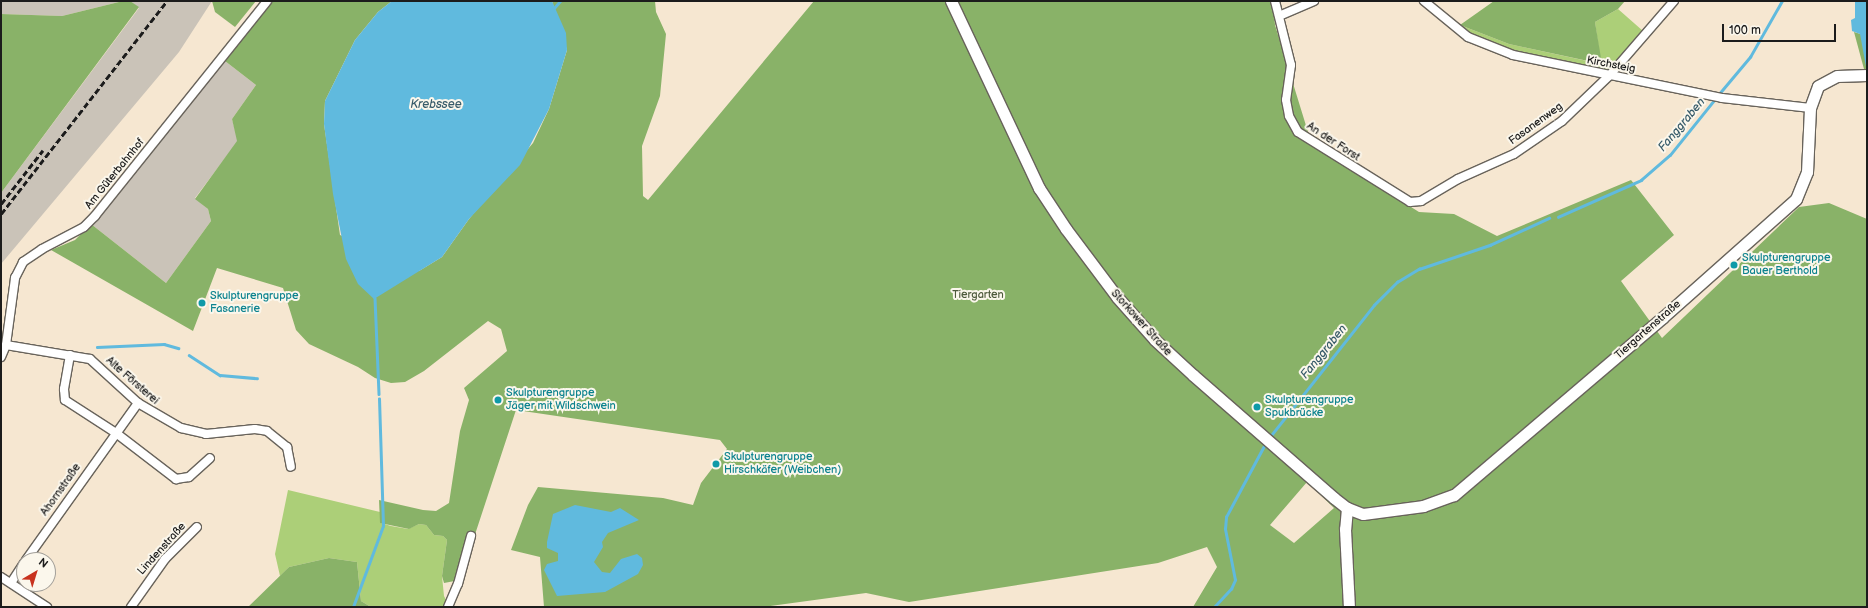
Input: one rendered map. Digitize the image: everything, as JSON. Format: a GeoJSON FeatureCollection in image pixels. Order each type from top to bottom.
{"type":"FeatureCollection","features":[{"type":"Feature","properties":{"kind":"main road","name":"Storkower Straße"},"geometry":{"type":"LineString","coordinates":[[951,1],[1040,188],[1066,229],[1117,297],[1155,340],[1273,445],[1347,508]]}},
{"type":"Feature","properties":{"kind":"main road","name":"Tiergartenstraße"},"geometry":{"type":"LineString","coordinates":[[1347,508],[1363,514],[1379,514],[1423,506],[1454,495],[1657,323],[1796,199],[1807,172],[1810,108],[1814,92],[1826,80],[1866,75]]}},
{"type":"Feature","properties":{"kind":"main road"},"geometry":{"type":"LineString","coordinates":[[1347,508],[1345,536],[1349,607]]}},
{"type":"Feature","properties":{"kind":"street","name":"Am Güterbahnhof"},"geometry":{"type":"LineString","coordinates":[[1,357],[6,345],[13,292],[22,262],[42,248],[84,227],[95,216],[268,1]]}},
{"type":"Feature","properties":{"kind":"street","name":"An der Forst"},"geometry":{"type":"LineString","coordinates":[[1275,1],[1291,65],[1286,100],[1289,116],[1298,132],[1391,192],[1410,202],[1421,201]]}},
{"type":"Feature","properties":{"kind":"street"},"geometry":{"type":"LineString","coordinates":[[1279,16],[1314,1]]}},
{"type":"Feature","properties":{"kind":"street","name":"Kirchsteig"},"geometry":{"type":"LineString","coordinates":[[1424,1],[1468,37],[1492,49],[1548,64],[1722,98],[1810,108]]}},
{"type":"Feature","properties":{"kind":"street","name":"Fasanenweg"},"geometry":{"type":"LineString","coordinates":[[1421,201],[1458,179],[1514,154],[1562,121],[1609,76],[1674,1]]}},
{"type":"Feature","properties":{"kind":"street","name":"Alte Försterei"},"geometry":{"type":"LineString","coordinates":[[6,345],[90,359],[138,403],[167,422],[191,431],[206,434],[255,429],[267,431],[287,446],[290,467]]}},
{"type":"Feature","properties":{"kind":"street"},"geometry":{"type":"LineString","coordinates":[[70,356],[64,389],[65,400],[116,434],[176,479],[189,477],[210,458]]}},
{"type":"Feature","properties":{"kind":"street","name":"Ahornstraße"},"geometry":{"type":"LineString","coordinates":[[32,552],[92,464],[138,403]]}},
{"type":"Feature","properties":{"kind":"street","name":"Lindenstraße"},"geometry":{"type":"LineString","coordinates":[[131,607],[165,559],[197,527]]}},
{"type":"Feature","properties":{"kind":"street"},"geometry":{"type":"LineString","coordinates":[[448,607],[458,584],[471,536]]}},
{"type":"Feature","properties":{"kind":"street"},"geometry":{"type":"LineString","coordinates":[[11,583],[16,575]]}},
{"type":"Feature","properties":{"kind":"street"},"geometry":{"type":"LineString","coordinates":[[1,577],[47,607]]}},
{"type":"Feature","properties":{"kind":"shaded area"},"geometry":{"type":"Polygon","coordinates":[[[1,1],[123,1],[62,16],[1,14],[1,1]]]}},
{"type":"Feature","properties":{"kind":"shaded area"},"geometry":{"type":"Polygon","coordinates":[[[130,1],[212,1],[179,52],[1,264],[1,193],[139,8],[130,1]]]}},
{"type":"Feature","properties":{"kind":"shaded area"},"geometry":{"type":"Polygon","coordinates":[[[225,61],[256,85],[232,119],[238,141],[195,198],[208,209],[211,221],[166,283],[91,224],[225,61]]]}},
{"type":"Feature","properties":{"kind":"green space"},"geometry":{"type":"Polygon","coordinates":[[[123,1],[130,1],[139,7],[1,193],[1,14],[62,16],[123,1]]]}},
{"type":"Feature","properties":{"kind":"green space"},"geometry":{"type":"Polygon","coordinates":[[[212,1],[256,1],[235,27],[215,12],[212,1]]]}},
{"type":"Feature","properties":{"kind":"green space","name":"Tiergarten"},"geometry":{"type":"Polygon","coordinates":[[[273,1],[392,1],[378,12],[355,40],[325,101],[324,124],[340,235],[419,271],[442,257],[469,219],[533,143],[549,109],[567,50],[552,1],[655,1],[656,12],[666,34],[660,96],[642,146],[643,196],[648,200],[814,1],[1273,1],[1275,25],[1312,145],[1419,212],[1454,214],[1497,236],[1631,180],[1674,235],[1621,281],[1662,338],[1799,207],[1829,203],[1867,219],[1867,607],[1193,607],[1217,567],[1207,547],[1158,563],[909,602],[866,593],[763,607],[544,607],[540,557],[511,550],[528,505],[538,487],[663,498],[693,505],[701,483],[727,449],[720,440],[516,410],[460,580],[444,583],[442,576],[447,540],[443,536],[434,535],[426,525],[419,524],[409,529],[380,523],[379,500],[423,510],[436,511],[449,503],[460,431],[469,400],[464,388],[507,351],[501,329],[488,321],[424,371],[405,382],[391,383],[375,378],[358,367],[309,344],[296,330],[283,288],[217,268],[193,331],[51,250],[75,240],[91,224],[166,283],[211,221],[208,209],[195,199],[237,141],[232,119],[256,85],[225,61],[273,1]],[[1307,482],[1270,525],[1294,543],[1334,508],[1307,482]]]}},
{"type":"Feature","properties":{"kind":"green space"},"geometry":{"type":"Polygon","coordinates":[[[1494,1],[1625,1],[1618,9],[1595,22],[1602,64],[1509,44],[1460,25],[1494,1]]]}},
{"type":"Feature","properties":{"kind":"green space"},"geometry":{"type":"Polygon","coordinates":[[[1618,9],[1643,31],[1609,70],[1599,70],[1504,49],[1478,39],[1457,27],[1460,25],[1509,44],[1601,64],[1595,22],[1618,9]]]}},
{"type":"Feature","properties":{"kind":"green space"},"geometry":{"type":"Polygon","coordinates":[[[1854,32],[1867,36],[1867,69],[1864,69],[1854,32]]]}},
{"type":"Feature","properties":{"kind":"green space"},"geometry":{"type":"Polygon","coordinates":[[[288,490],[380,512],[381,523],[391,526],[408,529],[419,524],[426,525],[434,535],[443,536],[447,540],[442,576],[444,596],[447,602],[445,607],[371,607],[361,601],[357,562],[329,558],[289,567],[280,576],[275,554],[288,490]]]}},
{"type":"Feature","properties":{"kind":"green space"},"geometry":{"type":"Polygon","coordinates":[[[329,558],[357,562],[361,601],[371,607],[248,607],[289,567],[329,558]]]}},
{"type":"Feature","properties":{"kind":"water","name":"Krebssee"},"geometry":{"type":"Polygon","coordinates":[[[392,1],[552,1],[566,33],[567,50],[549,109],[520,165],[469,219],[442,257],[374,299],[358,284],[346,259],[333,194],[324,124],[325,101],[355,40],[378,12],[392,1]]]}},
{"type":"Feature","properties":{"kind":"water"},"geometry":{"type":"Polygon","coordinates":[[[1855,1],[1867,1],[1867,72],[1860,34],[1852,31],[1851,20],[1855,18],[1855,1]]]}},
{"type":"Feature","properties":{"kind":"water"},"geometry":{"type":"Polygon","coordinates":[[[575,505],[611,512],[620,508],[639,520],[608,533],[602,542],[603,547],[594,562],[602,572],[610,573],[621,559],[637,554],[642,558],[643,565],[638,574],[605,592],[557,596],[544,570],[547,564],[558,561],[558,553],[547,548],[547,542],[553,514],[575,505]]]}},
{"type":"Feature","properties":{"kind":"waterway"},"geometry":{"type":"LineString","coordinates":[[554,8],[560,1]]}},
{"type":"Feature","properties":{"kind":"waterway","name":"Fanggraben"},"geometry":{"type":"LineString","coordinates":[[1718,95],[1750,57],[1782,1]]}},
{"type":"Feature","properties":{"kind":"waterway","name":"Fanggraben"},"geometry":{"type":"LineString","coordinates":[[1558,217],[1641,180],[1670,155],[1715,99]]}},
{"type":"Feature","properties":{"kind":"waterway","name":"Fanggraben"},"geometry":{"type":"LineString","coordinates":[[1269,438],[1374,305],[1397,282],[1419,269],[1490,245],[1549,218]]}},
{"type":"Feature","properties":{"kind":"waterway"},"geometry":{"type":"LineString","coordinates":[[375,298],[379,394]]}},
{"type":"Feature","properties":{"kind":"waterway"},"geometry":{"type":"LineString","coordinates":[[97,347],[164,344],[178,348]]}},
{"type":"Feature","properties":{"kind":"waterway"},"geometry":{"type":"LineString","coordinates":[[189,355],[220,375],[257,378]]}},
{"type":"Feature","properties":{"kind":"waterway"},"geometry":{"type":"LineString","coordinates":[[353,607],[383,526],[379,399]]}},
{"type":"Feature","properties":{"kind":"waterway","name":"Fanggraben"},"geometry":{"type":"LineString","coordinates":[[1214,607],[1231,589],[1235,580],[1225,529],[1226,517],[1266,442]]}},
{"type":"Feature","properties":{"kind":"railway"},"geometry":{"type":"LineString","coordinates":[[1,214],[167,1]]}},
{"type":"Feature","properties":{"kind":"railway"},"geometry":{"type":"LineString","coordinates":[[1,204],[43,150]]}},
{"type":"Feature","properties":{"kind":"place","name":"Skulpturengruppe Bauer Berthold"},"geometry":{"type":"Point","coordinates":[1734,265]}},
{"type":"Feature","properties":{"kind":"place","name":"Skulpturengruppe Fasanerie"},"geometry":{"type":"Point","coordinates":[202,303]}},
{"type":"Feature","properties":{"kind":"place","name":"Skulpturengruppe Jäger mit Wildschwein"},"geometry":{"type":"Point","coordinates":[498,400]}},
{"type":"Feature","properties":{"kind":"place","name":"Skulpturengruppe Spukbrücke"},"geometry":{"type":"Point","coordinates":[1257,407]}},
{"type":"Feature","properties":{"kind":"place","name":"Skulpturengruppe Hirschkäfer (Weibchen)"},"geometry":{"type":"Point","coordinates":[716,464]}}]}
